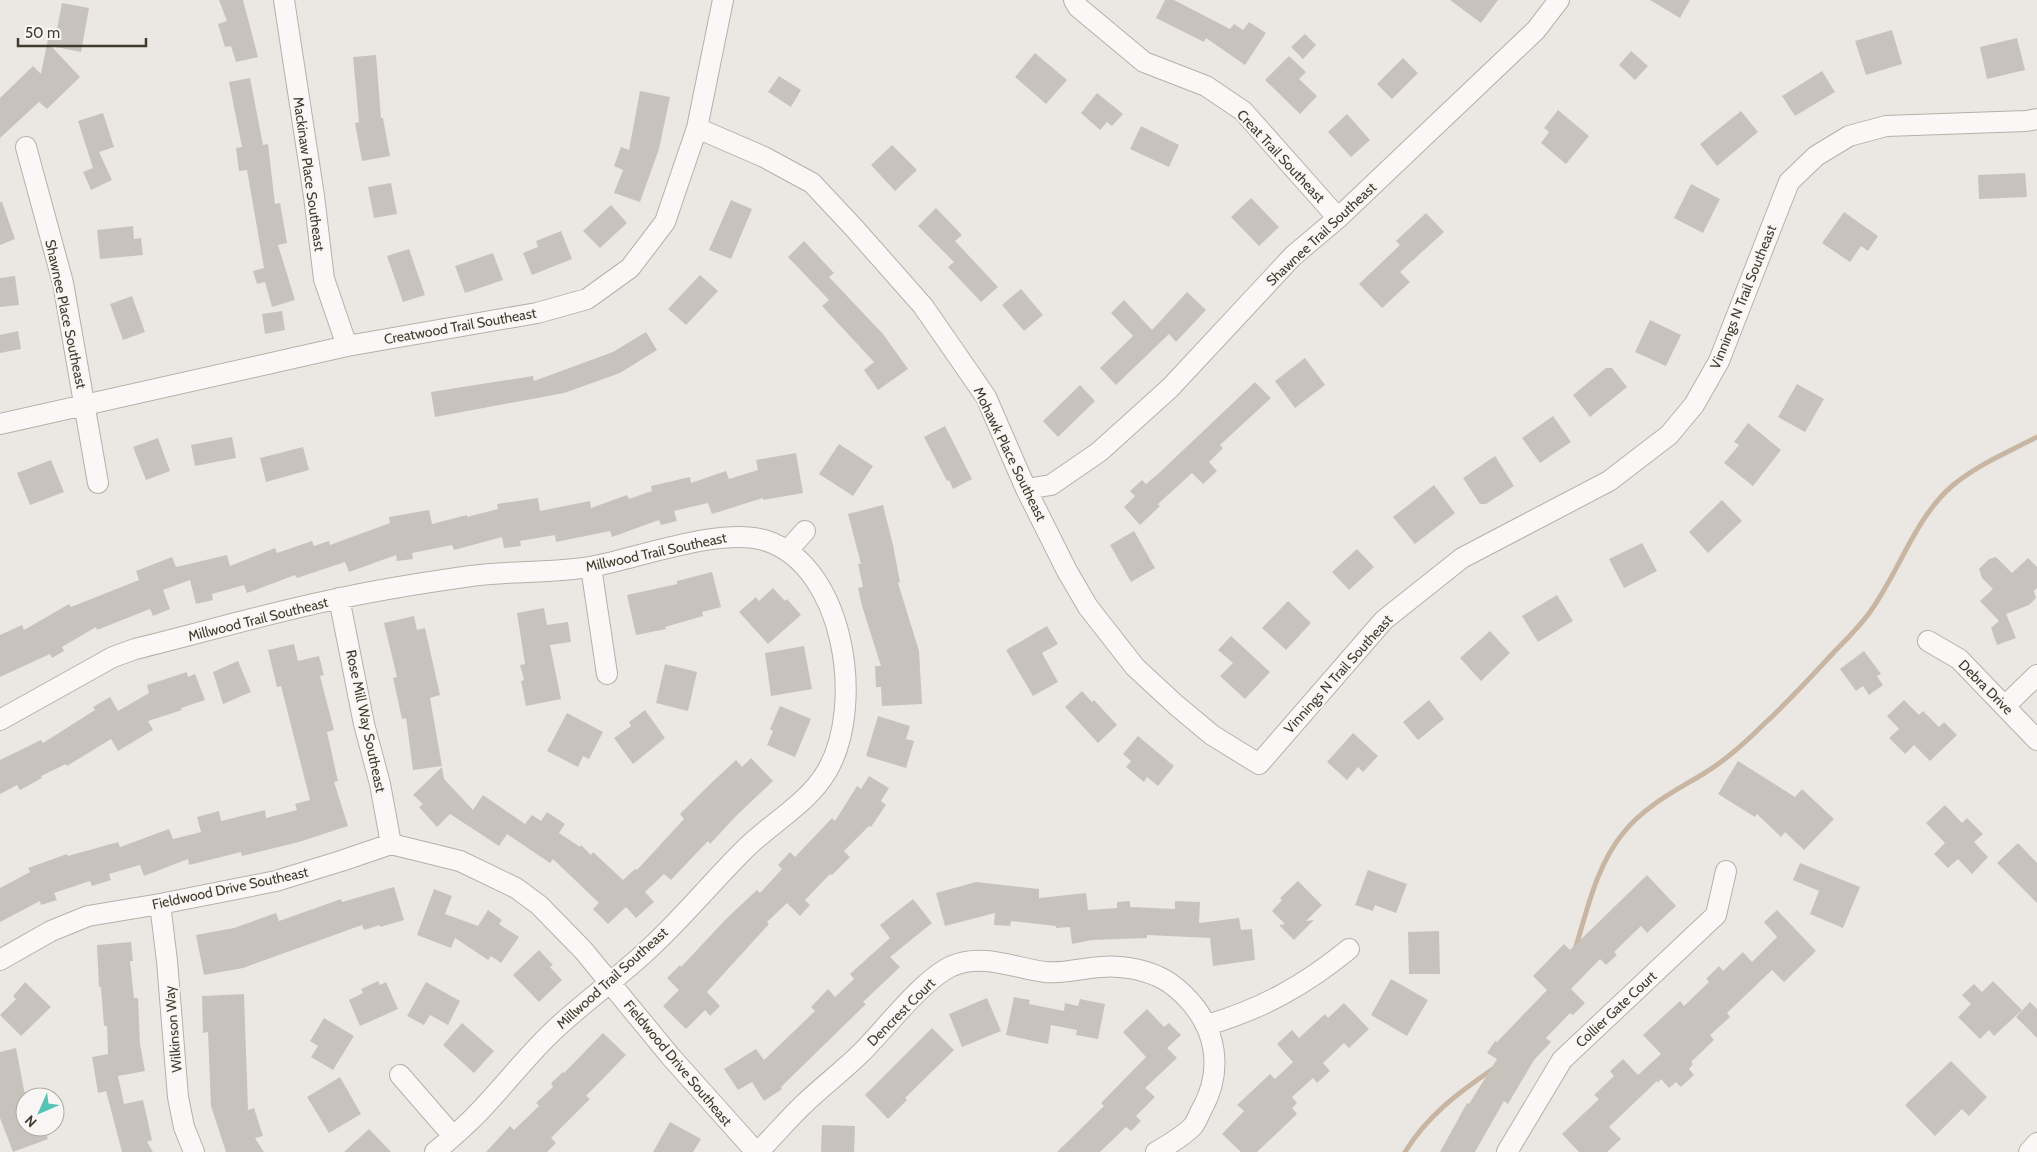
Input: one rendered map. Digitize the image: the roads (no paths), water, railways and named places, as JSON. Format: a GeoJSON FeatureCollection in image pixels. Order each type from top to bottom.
{"type":"FeatureCollection","features":[{"type":"Feature","properties":{"kind":"street","name":"Mackinaw Place Southeast"},"geometry":{"type":"LineString","coordinates":[[284,0],[314,196],[324,279],[347,346]]}},
{"type":"Feature","properties":{"kind":"street","name":"Creatwood Trail Southeast"},"geometry":{"type":"LineString","coordinates":[[0,424],[347,346],[537,314],[587,299],[630,268],[665,222],[697,128],[723,0]]}},
{"type":"Feature","properties":{"kind":"street","name":"Creat Trail Southeast"},"geometry":{"type":"LineString","coordinates":[[1074,0],[1078,7],[1144,62],[1206,86],[1242,111],[1338,218]]}},
{"type":"Feature","properties":{"kind":"street","name":"Shawnee Trail Southeast"},"geometry":{"type":"LineString","coordinates":[[1026,489],[1051,485],[1099,452],[1170,388],[1293,256],[1338,218],[1536,30],[1559,0]]}},
{"type":"Feature","properties":{"kind":"street","name":"Vinnings N Trail Southeast"},"geometry":{"type":"LineString","coordinates":[[1259,764],[1384,620],[1462,558],[1609,481],[1669,435],[1694,405],[1719,361],[1789,182],[1816,156],[1849,136],[1886,126],[2037,119]]}},
{"type":"Feature","properties":{"kind":"street","name":"Mohawk Place Southeast"},"geometry":{"type":"LineString","coordinates":[[697,128],[764,157],[812,183],[856,229],[923,306],[986,397],[1026,489],[1067,571],[1088,607],[1136,667],[1212,735],[1259,764]]}},
{"type":"Feature","properties":{"kind":"street","name":"Shawnee Place Southeast"},"geometry":{"type":"LineString","coordinates":[[26,147],[63,282],[98,483]]}},
{"type":"Feature","properties":{"kind":"street"},"geometry":{"type":"LineString","coordinates":[[788,550],[805,531]]}},
{"type":"Feature","properties":{"kind":"street","name":"Millwood Trail Southeast"},"geometry":{"type":"LineString","coordinates":[[0,720],[113,657],[339,598],[475,575],[591,567],[681,546],[736,536],[764,540],[788,550],[807,568],[823,591],[833,612],[843,655],[846,696],[844,722],[828,770],[811,792],[747,846],[651,946],[551,1033],[473,1117],[435,1152]]}},
{"type":"Feature","properties":{"kind":"street"},"geometry":{"type":"LineString","coordinates":[[591,567],[607,674]]}},
{"type":"Feature","properties":{"kind":"street","name":"Rose Mill Way Southeast"},"geometry":{"type":"LineString","coordinates":[[339,598],[364,724],[380,784],[391,844]]}},
{"type":"Feature","properties":{"kind":"street","name":"Debra Drive"},"geometry":{"type":"LineString","coordinates":[[1928,641],[1959,659],[2037,740]]}},
{"type":"Feature","properties":{"kind":"street"},"geometry":{"type":"LineString","coordinates":[[2005,706],[2037,676]]}},
{"type":"Feature","properties":{"kind":"street","name":"Fieldwood Drive Southeast"},"geometry":{"type":"LineString","coordinates":[[0,960],[51,931],[88,916],[276,881],[391,844],[460,861],[516,888],[539,905],[583,950],[728,1122],[757,1152]]}},
{"type":"Feature","properties":{"kind":"street","name":"Collier Gate Court"},"geometry":{"type":"LineString","coordinates":[[1507,1152],[1562,1060],[1716,915],[1726,871]]}},
{"type":"Feature","properties":{"kind":"street","name":"Wilkinson Way"},"geometry":{"type":"LineString","coordinates":[[160,904],[167,962],[178,1097],[184,1126],[194,1152]]}},
{"type":"Feature","properties":{"kind":"street"},"geometry":{"type":"LineString","coordinates":[[1207,1025],[1240,1016],[1267,1004],[1324,970],[1349,949]]}},
{"type":"Feature","properties":{"kind":"street","name":"Dencrest Court"},"geometry":{"type":"LineString","coordinates":[[757,1152],[804,1104],[860,1053],[931,979],[952,966],[991,961],[1045,972],[1076,971],[1102,966],[1131,968],[1158,976],[1179,990],[1196,1006],[1207,1025],[1214,1048],[1215,1070],[1209,1096],[1193,1126],[1156,1152]]}},
{"type":"Feature","properties":{"kind":"street"},"geometry":{"type":"LineString","coordinates":[[400,1075],[453,1136]]}},
{"type":"Feature","properties":{"kind":"street"},"geometry":{"type":"LineString","coordinates":[[2029,1152],[2037,1144]]}},
{"type":"Feature","properties":{"kind":"waterway"},"geometry":{"type":"LineString","coordinates":[[1575,950],[1600,873],[1615,845],[1632,823],[1641,814],[1711,769],[1743,744],[1854,632],[1880,596],[1917,529],[1939,499],[1952,486],[1982,465],[2037,437]]}},
{"type":"Feature","properties":{"kind":"waterway"},"geometry":{"type":"LineString","coordinates":[[1405,1152],[1423,1127],[1444,1106],[1493,1069]]}}]}
